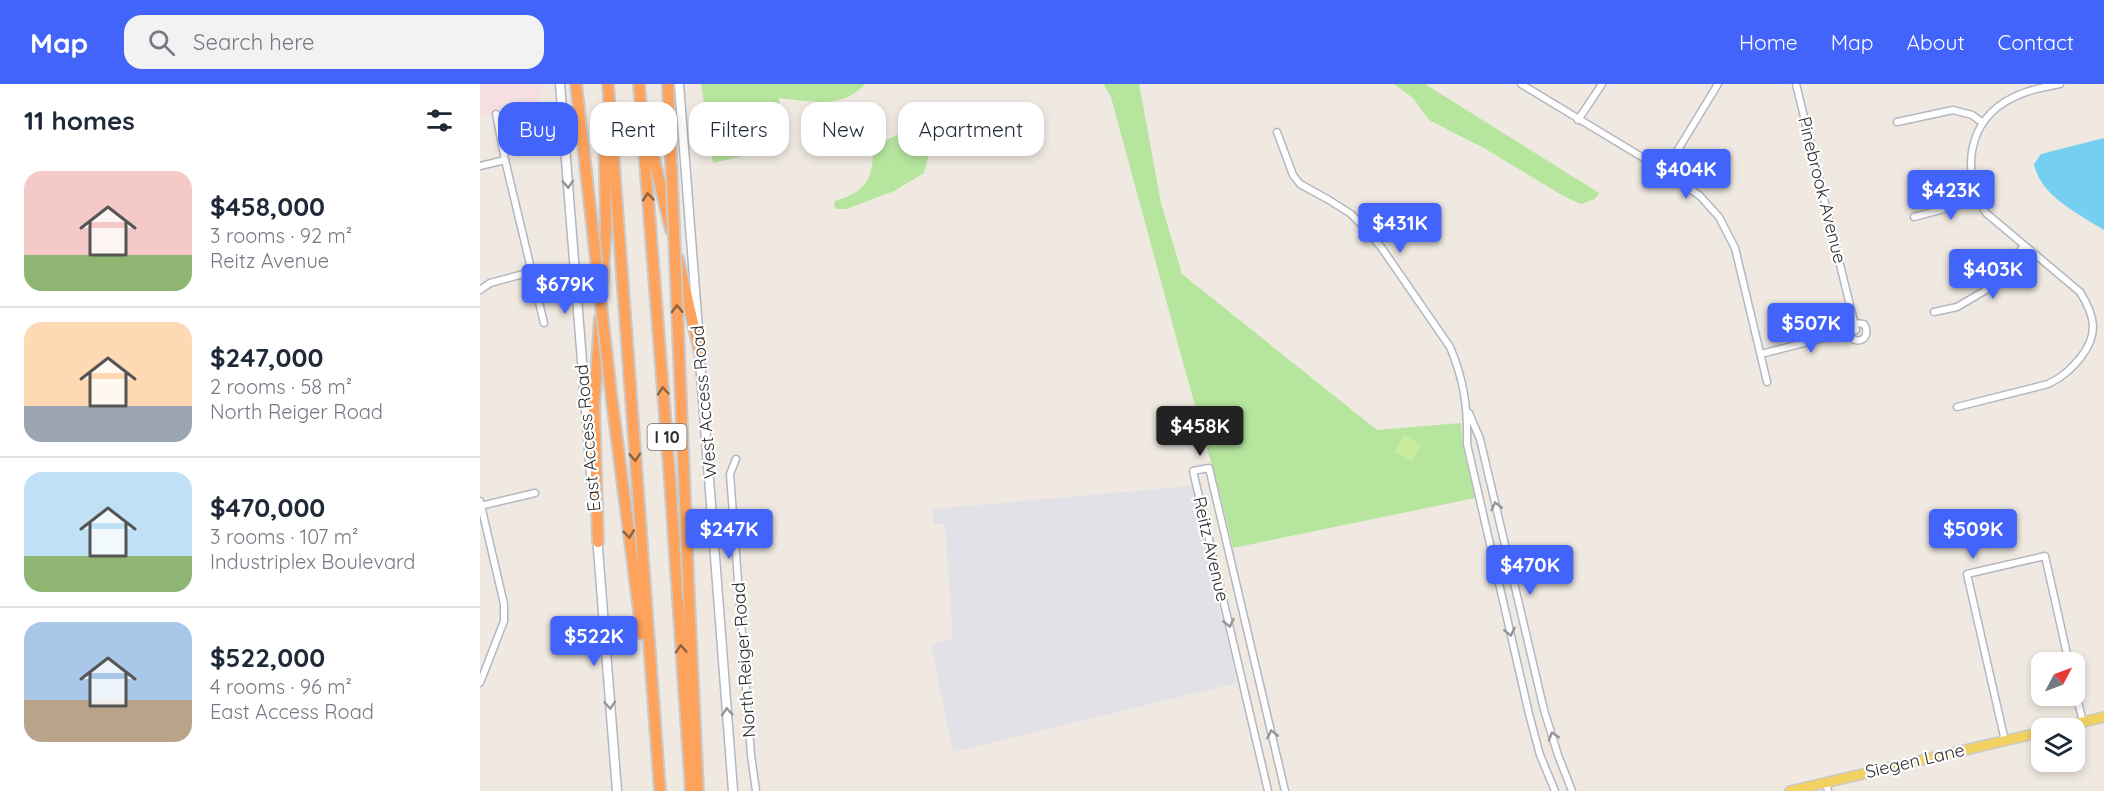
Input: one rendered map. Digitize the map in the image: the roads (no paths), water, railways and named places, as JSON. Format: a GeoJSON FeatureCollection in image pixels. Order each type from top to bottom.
{"type":"FeatureCollection","features":[{"type":"Feature","properties":{"kind":"highway"},"geometry":{"type":"LineString","coordinates":[[576,84],[611,393],[656,739]]}},
{"type":"Feature","properties":{"kind":"highway"},"geometry":{"type":"LineString","coordinates":[[598,542],[594,407],[606,257],[606,84]]}},
{"type":"Feature","properties":{"kind":"highway","name":"I 10"},"geometry":{"type":"LineString","coordinates":[[606,84],[660,791]]}},
{"type":"Feature","properties":{"kind":"highway","name":"I 10"},"geometry":{"type":"LineString","coordinates":[[639,84],[670,480],[690,791]]}},
{"type":"Feature","properties":{"kind":"highway"},"geometry":{"type":"LineString","coordinates":[[668,84],[698,791]]}},
{"type":"Feature","properties":{"kind":"highway"},"geometry":{"type":"LineString","coordinates":[[640,100],[700,353]]}},
{"type":"Feature","properties":{"kind":"main road","name":"East Access Road"},"geometry":{"type":"LineString","coordinates":[[560,84],[617,791]]}},
{"type":"Feature","properties":{"kind":"main road","name":"West Access Road"},"geometry":{"type":"LineString","coordinates":[[680,84],[733,791]]}},
{"type":"Feature","properties":{"kind":"main road"},"geometry":{"type":"LineString","coordinates":[[2085,722],[2104,717]]}},
{"type":"Feature","properties":{"kind":"main road","name":"Siegen Lane"},"geometry":{"type":"LineString","coordinates":[[1790,791],[1827,786],[2031,735]]}},
{"type":"Feature","properties":{"kind":"street"},"geometry":{"type":"LineString","coordinates":[[1521,84],[1665,171],[1700,196],[1719,217],[1735,248],[1767,382]]}},
{"type":"Feature","properties":{"kind":"street"},"geometry":{"type":"LineString","coordinates":[[1578,120],[1602,84]]}},
{"type":"Feature","properties":{"kind":"street"},"geometry":{"type":"LineString","coordinates":[[1665,171],[1718,84]]}},
{"type":"Feature","properties":{"kind":"street","name":"Pinebrook Avenue"},"geometry":{"type":"LineString","coordinates":[[1761,354],[1853,328],[1796,84]]}},
{"type":"Feature","properties":{"kind":"street"},"geometry":{"type":"LineString","coordinates":[[1957,407],[2048,384],[2068,372],[2090,345],[2093,321],[2089,305],[2080,292],[1986,213],[1978,200],[1971,174],[1972,147],[1983,123],[2001,104],[2029,91],[2060,84]]}},
{"type":"Feature","properties":{"kind":"street"},"geometry":{"type":"LineString","coordinates":[[1897,122],[1953,110],[1972,116],[1983,123]]}},
{"type":"Feature","properties":{"kind":"street"},"geometry":{"type":"LineString","coordinates":[[496,114],[544,323]]}},
{"type":"Feature","properties":{"kind":"street"},"geometry":{"type":"LineString","coordinates":[[1277,132],[1293,175],[1300,184],[1344,209],[1360,223],[1381,247],[1450,347],[1467,410],[1480,439],[1544,710],[1572,791]]}},
{"type":"Feature","properties":{"kind":"street"},"geometry":{"type":"LineString","coordinates":[[480,166],[505,160]]}},
{"type":"Feature","properties":{"kind":"street"},"geometry":{"type":"LineString","coordinates":[[1914,218],[1978,200]]}},
{"type":"Feature","properties":{"kind":"street"},"geometry":{"type":"LineString","coordinates":[[1934,312],[1958,307],[1986,290],[2024,246]]}},
{"type":"Feature","properties":{"kind":"street"},"geometry":{"type":"LineString","coordinates":[[480,290],[490,283],[531,272]]}},
{"type":"Feature","properties":{"kind":"street"},"geometry":{"type":"LineString","coordinates":[[1467,410],[1467,444],[1479,500],[1540,755],[1555,791]]}},
{"type":"Feature","properties":{"kind":"street","name":"North Reiger Road"},"geometry":{"type":"LineString","coordinates":[[736,459],[730,474],[751,755],[756,791]]}},
{"type":"Feature","properties":{"kind":"street","name":"Reitz Avenue"},"geometry":{"type":"LineString","coordinates":[[1268,791],[1193,471],[1209,468],[1285,791]]}},
{"type":"Feature","properties":{"kind":"street"},"geometry":{"type":"LineString","coordinates":[[480,683],[504,621],[504,604],[480,504],[535,494]]}},
{"type":"Feature","properties":{"kind":"street"},"geometry":{"type":"LineString","coordinates":[[2005,741],[1966,574],[2045,556],[2067,652]]}},
{"type":"Feature","properties":{"kind":"water"},"geometry":{"type":"Polygon","coordinates":[[[2104,138],[2104,230],[2072,211],[2052,195],[2044,186],[2034,164],[2041,154],[2104,138]]]}}]}
